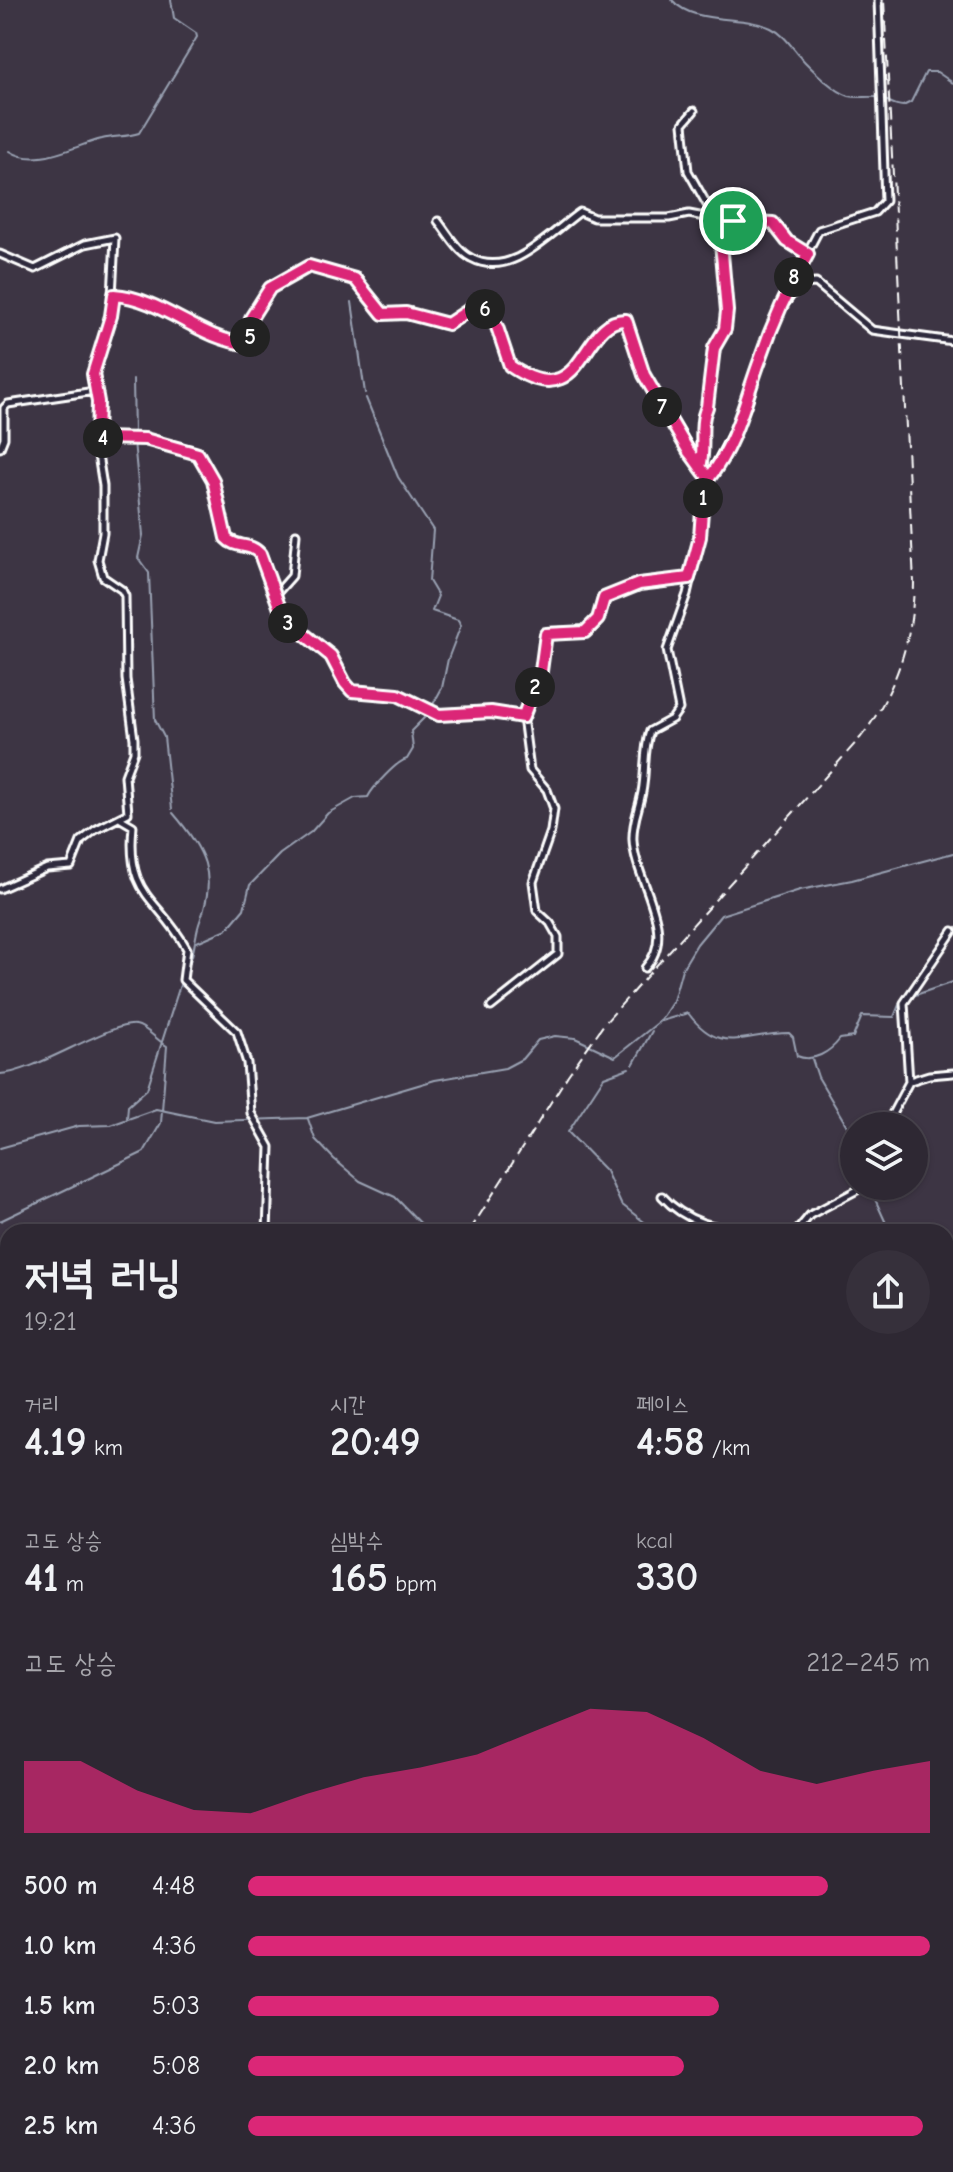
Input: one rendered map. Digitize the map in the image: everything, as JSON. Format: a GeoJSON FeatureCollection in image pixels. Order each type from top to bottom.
{"type":"FeatureCollection","features":[{"type":"Feature","properties":{"kind":"street"},"geometry":{"type":"LineString","coordinates":[[645,968],[658,947],[655,914],[635,857],[634,819],[642,791],[650,731],[672,719],[679,709],[667,650],[681,617],[700,537],[703,498],[709,478],[746,407],[760,359],[822,228],[875,212],[885,201],[878,0]]}},
{"type":"Feature","properties":{"kind":"street"},"geometry":{"type":"LineString","coordinates":[[694,111],[683,124],[687,166],[717,218],[727,311],[725,329],[714,348],[707,407],[702,416],[703,452],[700,467]]}},
{"type":"Feature","properties":{"kind":"street"},"geometry":{"type":"LineString","coordinates":[[438,221],[468,257],[497,262],[526,252],[580,212],[594,218],[669,218],[689,214],[773,223],[787,241],[808,254]]}},
{"type":"Feature","properties":{"kind":"street"},"geometry":{"type":"LineString","coordinates":[[0,254],[35,269],[85,244],[115,238],[111,316],[93,374],[104,495],[99,565],[103,577],[124,593],[128,621],[126,679],[134,752],[125,776],[130,809],[120,819],[95,830],[81,841],[71,866],[47,868],[0,889]]}},
{"type":"Feature","properties":{"kind":"street"},"geometry":{"type":"LineString","coordinates":[[114,295],[161,308],[210,333],[247,344],[251,318],[270,288],[309,266],[355,279],[383,314],[406,313],[448,324],[472,308],[482,307],[497,327],[510,366],[547,382],[561,379],[610,325],[626,320],[644,375],[709,478]]}},
{"type":"Feature","properties":{"kind":"street"},"geometry":{"type":"LineString","coordinates":[[782,308],[797,286],[810,282],[822,287],[835,302],[872,330],[953,341]]}},
{"type":"Feature","properties":{"kind":"street"},"geometry":{"type":"LineString","coordinates":[[0,448],[4,408],[8,404],[96,391]]}},
{"type":"Feature","properties":{"kind":"street"},"geometry":{"type":"LineString","coordinates":[[97,438],[145,439],[195,451],[213,480],[226,538],[232,544],[257,550],[268,581],[277,593],[283,617],[331,656],[352,691],[398,695],[439,715],[491,712],[523,717]]}},
{"type":"Feature","properties":{"kind":"street"},"geometry":{"type":"LineString","coordinates":[[277,593],[292,576],[296,534]]}},
{"type":"Feature","properties":{"kind":"street"},"geometry":{"type":"LineString","coordinates":[[491,1007],[558,954],[559,949],[554,927],[537,911],[533,882],[551,831],[554,809],[547,790],[530,770],[523,717],[541,671],[546,634],[585,632],[598,619],[604,598],[624,589],[689,578]]}},
{"type":"Feature","properties":{"kind":"street"},"geometry":{"type":"LineString","coordinates":[[120,819],[133,826],[130,855],[138,886],[166,916],[187,949],[183,980],[237,1032],[247,1063],[251,1113],[270,1147],[267,1224]]}},
{"type":"Feature","properties":{"kind":"street"},"geometry":{"type":"LineString","coordinates":[[893,1112],[909,1082],[904,1003],[953,931]]}},
{"type":"Feature","properties":{"kind":"street"},"geometry":{"type":"LineString","coordinates":[[909,1082],[929,1075],[953,1073]]}},
{"type":"Feature","properties":{"kind":"street"},"geometry":{"type":"LineString","coordinates":[[662,1196],[679,1213],[706,1224]]}},
{"type":"Feature","properties":{"kind":"street"},"geometry":{"type":"LineString","coordinates":[[803,1224],[810,1215],[840,1199]]}},
{"type":"Feature","properties":{"kind":"street"},"geometry":{"type":"LineString","coordinates":[[0,1966],[0,1975]]}},
{"type":"Feature","properties":{"kind":"waterway"},"geometry":{"type":"LineString","coordinates":[[10,151],[32,158],[44,157],[102,139],[139,133],[197,37],[196,33],[174,18],[171,0]]}},
{"type":"Feature","properties":{"kind":"waterway"},"geometry":{"type":"LineString","coordinates":[[672,0],[682,8],[706,17],[747,21],[771,28],[826,81],[849,96],[876,97],[903,106],[911,102],[926,72],[937,72],[953,83]]}},
{"type":"Feature","properties":{"kind":"waterway"},"geometry":{"type":"LineString","coordinates":[[352,302],[365,393]]}},
{"type":"Feature","properties":{"kind":"waterway"},"geometry":{"type":"LineString","coordinates":[[133,380],[134,435]]}},
{"type":"Feature","properties":{"kind":"waterway"},"geometry":{"type":"LineString","coordinates":[[366,398],[398,477],[433,530],[429,581],[438,596],[432,611],[458,620],[461,625],[448,659],[442,688],[431,708]]}},
{"type":"Feature","properties":{"kind":"waterway"},"geometry":{"type":"LineString","coordinates":[[134,441],[143,535],[138,558],[149,573],[155,720],[164,737],[172,809]]}},
{"type":"Feature","properties":{"kind":"waterway"},"geometry":{"type":"LineString","coordinates":[[197,942],[227,929],[244,909],[250,885],[280,854],[311,832],[328,813],[355,798],[368,797],[397,764],[407,759],[413,749],[411,731],[428,714]]}},
{"type":"Feature","properties":{"kind":"waterway"},"geometry":{"type":"LineString","coordinates":[[173,813],[200,851],[208,876],[205,905],[186,969]]}},
{"type":"Feature","properties":{"kind":"waterway"},"geometry":{"type":"LineString","coordinates":[[0,1148],[79,1126],[111,1125],[156,1109],[214,1121],[307,1118],[435,1080],[505,1068],[522,1059],[538,1040],[555,1036],[575,1038],[615,1057],[660,1021],[673,1001],[682,969],[697,944],[721,915],[800,890],[852,880],[953,853]]}},
{"type":"Feature","properties":{"kind":"waterway"},"geometry":{"type":"LineString","coordinates":[[127,1118],[128,1106],[147,1089],[181,982]]}},
{"type":"Feature","properties":{"kind":"waterway"},"geometry":{"type":"LineString","coordinates":[[661,1021],[688,1013],[711,1035],[722,1039],[789,1033],[793,1037],[797,1056],[809,1058],[826,1052],[840,1039],[853,1037],[862,1016],[894,1017],[901,1000],[953,982]]}},
{"type":"Feature","properties":{"kind":"waterway"},"geometry":{"type":"LineString","coordinates":[[0,1074],[32,1065],[124,1026],[140,1026],[167,1046],[161,1123],[144,1152],[0,1221]]}},
{"type":"Feature","properties":{"kind":"waterway"},"geometry":{"type":"LineString","coordinates":[[633,1065],[652,1031]]}},
{"type":"Feature","properties":{"kind":"waterway"},"geometry":{"type":"LineString","coordinates":[[812,1059],[818,1077],[840,1114]]}},
{"type":"Feature","properties":{"kind":"waterway"},"geometry":{"type":"LineString","coordinates":[[629,1068],[604,1077],[568,1132],[606,1171],[621,1204],[647,1224]]}},
{"type":"Feature","properties":{"kind":"waterway"},"geometry":{"type":"LineString","coordinates":[[308,1119],[315,1139],[334,1159],[360,1181],[395,1197],[421,1224]]}},
{"type":"Feature","properties":{"kind":"waterway"},"geometry":{"type":"LineString","coordinates":[[875,1200],[886,1224]]}},
{"type":"Feature","properties":{"kind":"railway"},"geometry":{"type":"LineString","coordinates":[[474,1224],[604,1024],[861,737],[883,702],[900,665],[910,625],[914,583],[884,0]]}},
{"type":"Feature","properties":{"kind":"route"},"geometry":{"type":"LineString","coordinates":[[733,221],[719,219],[728,297],[726,323],[715,343],[707,407],[702,416],[703,457],[700,467],[709,478],[703,498],[700,537],[689,578],[650,582],[624,589],[604,598],[598,619],[585,632],[574,635],[546,634],[541,671],[523,717],[491,712],[466,716],[439,715],[398,695],[352,691],[342,679],[331,656],[283,617],[278,607],[277,593],[268,581],[257,550],[237,546],[226,538],[213,480],[195,451],[134,437],[97,438],[98,402],[92,379],[111,316],[114,295],[161,308],[210,333],[247,344],[250,341],[251,318],[270,288],[277,281],[309,266],[335,276],[355,279],[378,310],[387,315],[406,313],[448,324],[472,308],[482,307],[497,327],[504,357],[510,366],[547,382],[561,379],[610,325],[626,320],[632,328],[635,353],[650,387],[664,412],[678,428],[689,452],[701,469],[709,478],[746,407],[760,359],[779,318],[788,289],[808,254],[787,241],[773,223],[733,221]]}}]}
